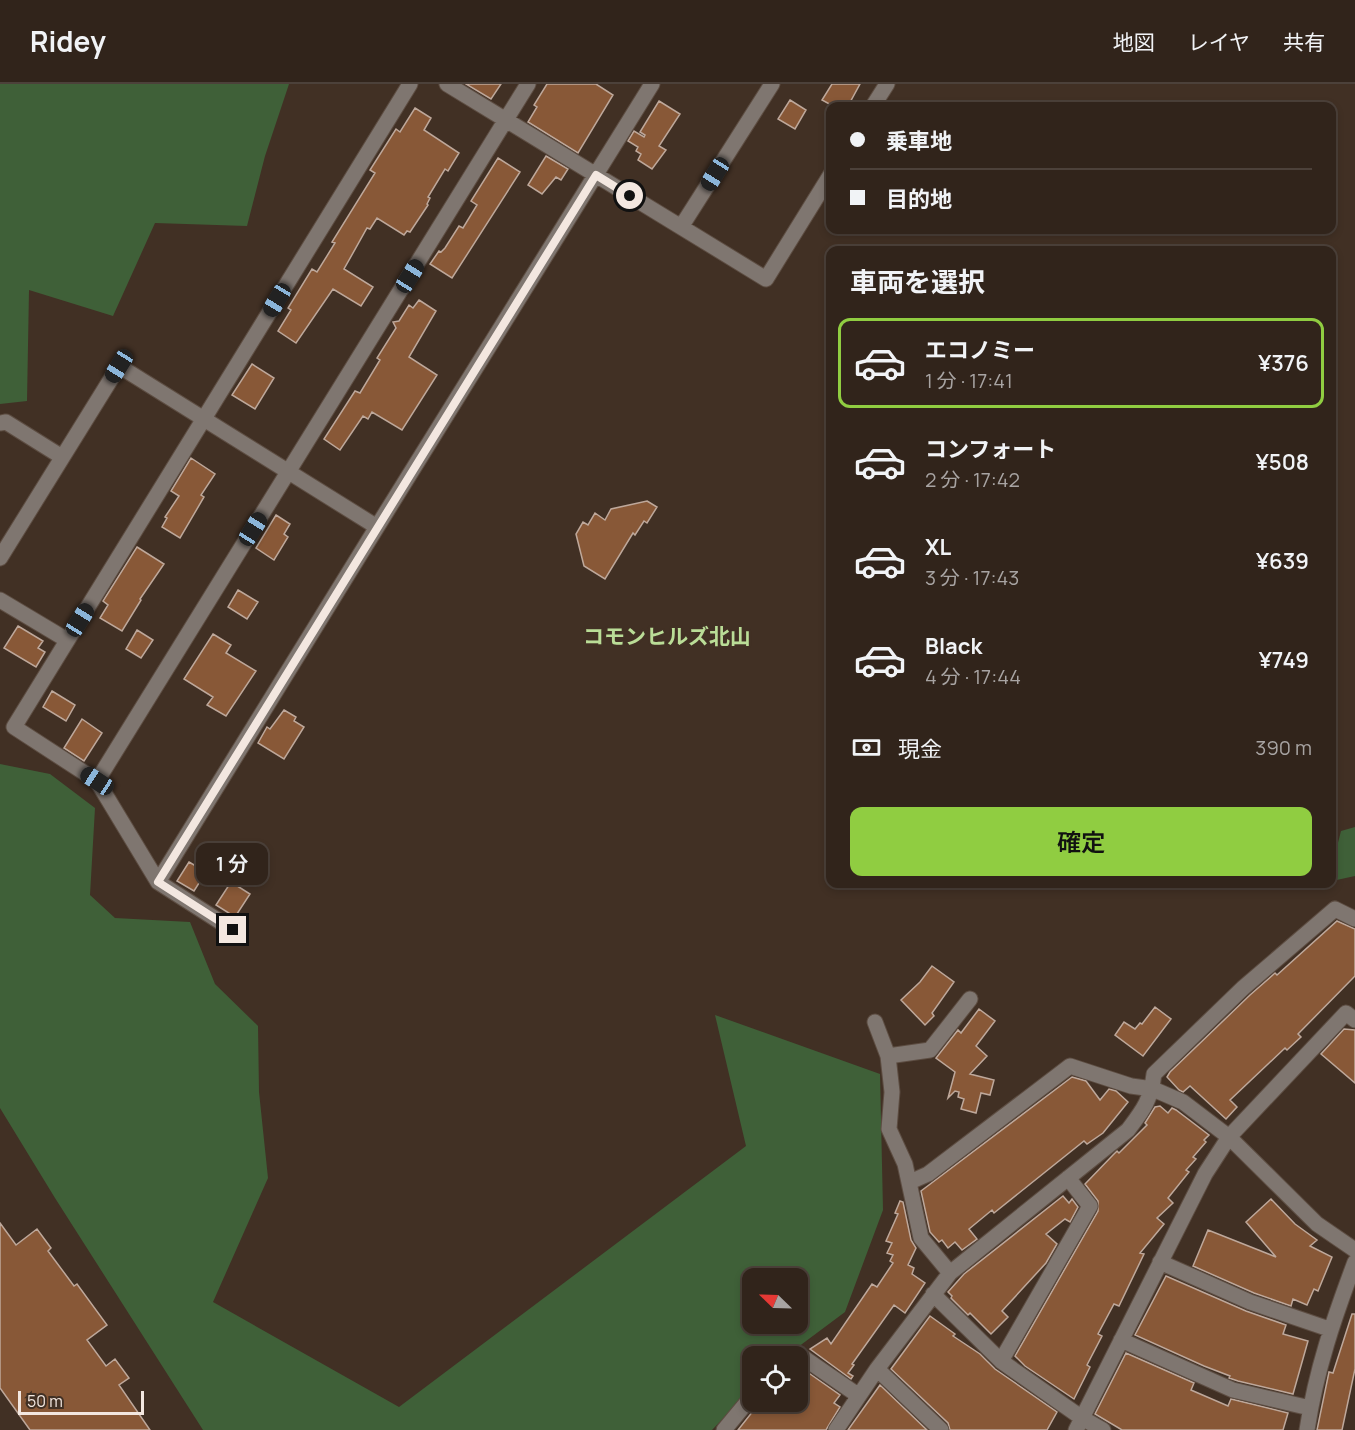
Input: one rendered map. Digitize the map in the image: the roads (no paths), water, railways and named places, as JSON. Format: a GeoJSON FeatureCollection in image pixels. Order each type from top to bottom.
{"type":"FeatureCollection","features":[{"type":"Feature","properties":{"kind":"street"},"geometry":{"type":"LineString","coordinates":[[233,930],[158,882],[97,781],[14,727],[410,84]]}},
{"type":"Feature","properties":{"kind":"street"},"geometry":{"type":"LineString","coordinates":[[447,84],[766,279],[826,182]]}},
{"type":"Feature","properties":{"kind":"street"},"geometry":{"type":"LineString","coordinates":[[97,781],[528,84]]}},
{"type":"Feature","properties":{"kind":"street"},"geometry":{"type":"LineString","coordinates":[[158,882],[652,84]]}},
{"type":"Feature","properties":{"kind":"street"},"geometry":{"type":"LineString","coordinates":[[681,227],[772,84]]}},
{"type":"Feature","properties":{"kind":"street"},"geometry":{"type":"LineString","coordinates":[[876,102],[887,84]]}},
{"type":"Feature","properties":{"kind":"street"},"geometry":{"type":"LineString","coordinates":[[0,558],[119,366],[377,527]]}},
{"type":"Feature","properties":{"kind":"street"},"geometry":{"type":"LineString","coordinates":[[0,423],[6,422],[62,457]]}},
{"type":"Feature","properties":{"kind":"street"},"geometry":{"type":"LineString","coordinates":[[0,600],[67,640]]}},
{"type":"Feature","properties":{"kind":"street"},"geometry":{"type":"LineString","coordinates":[[836,1430],[877,1370],[950,1273],[1128,1130],[1147,1105],[1153,1089],[1154,1074],[1243,988],[1335,909],[1355,919]]}},
{"type":"Feature","properties":{"kind":"street"},"geometry":{"type":"LineString","coordinates":[[888,1056],[930,1050],[970,999]]}},
{"type":"Feature","properties":{"kind":"street"},"geometry":{"type":"LineString","coordinates":[[1079,1424],[1205,1174],[1229,1137],[1346,1013],[1355,1020]]}},
{"type":"Feature","properties":{"kind":"street"},"geometry":{"type":"LineString","coordinates":[[875,1022],[888,1056],[892,1092],[889,1129],[905,1164],[921,1238],[950,1273]]}},
{"type":"Feature","properties":{"kind":"street"},"geometry":{"type":"LineString","coordinates":[[910,1182],[928,1174],[1070,1065],[1131,1086],[1153,1089],[1183,1102],[1229,1137],[1317,1224],[1355,1250]]}},
{"type":"Feature","properties":{"kind":"street"},"geometry":{"type":"LineString","coordinates":[[1001,1361],[1090,1206],[1068,1178]]}},
{"type":"Feature","properties":{"kind":"street"},"geometry":{"type":"LineString","coordinates":[[1160,1262],[1250,1302],[1329,1329]]}},
{"type":"Feature","properties":{"kind":"street"},"geometry":{"type":"LineString","coordinates":[[1306,1430],[1329,1329],[1355,1262]]}},
{"type":"Feature","properties":{"kind":"street"},"geometry":{"type":"LineString","coordinates":[[933,1294],[1001,1361],[1079,1424],[1103,1430]]}},
{"type":"Feature","properties":{"kind":"street"},"geometry":{"type":"LineString","coordinates":[[1121,1340],[1233,1390],[1310,1408]]}},
{"type":"Feature","properties":{"kind":"street"},"geometry":{"type":"LineString","coordinates":[[808,1361],[859,1396]]}},
{"type":"Feature","properties":{"kind":"street"},"geometry":{"type":"LineString","coordinates":[[877,1370],[940,1430]]}},
{"type":"Feature","properties":{"kind":"street"},"geometry":{"type":"LineString","coordinates":[[724,1430],[742,1408]]}},
{"type":"Feature","properties":{"kind":"district","name":"コモンヒルズ北山"},"geometry":{"type":"Point","coordinates":[667,637]}}]}
